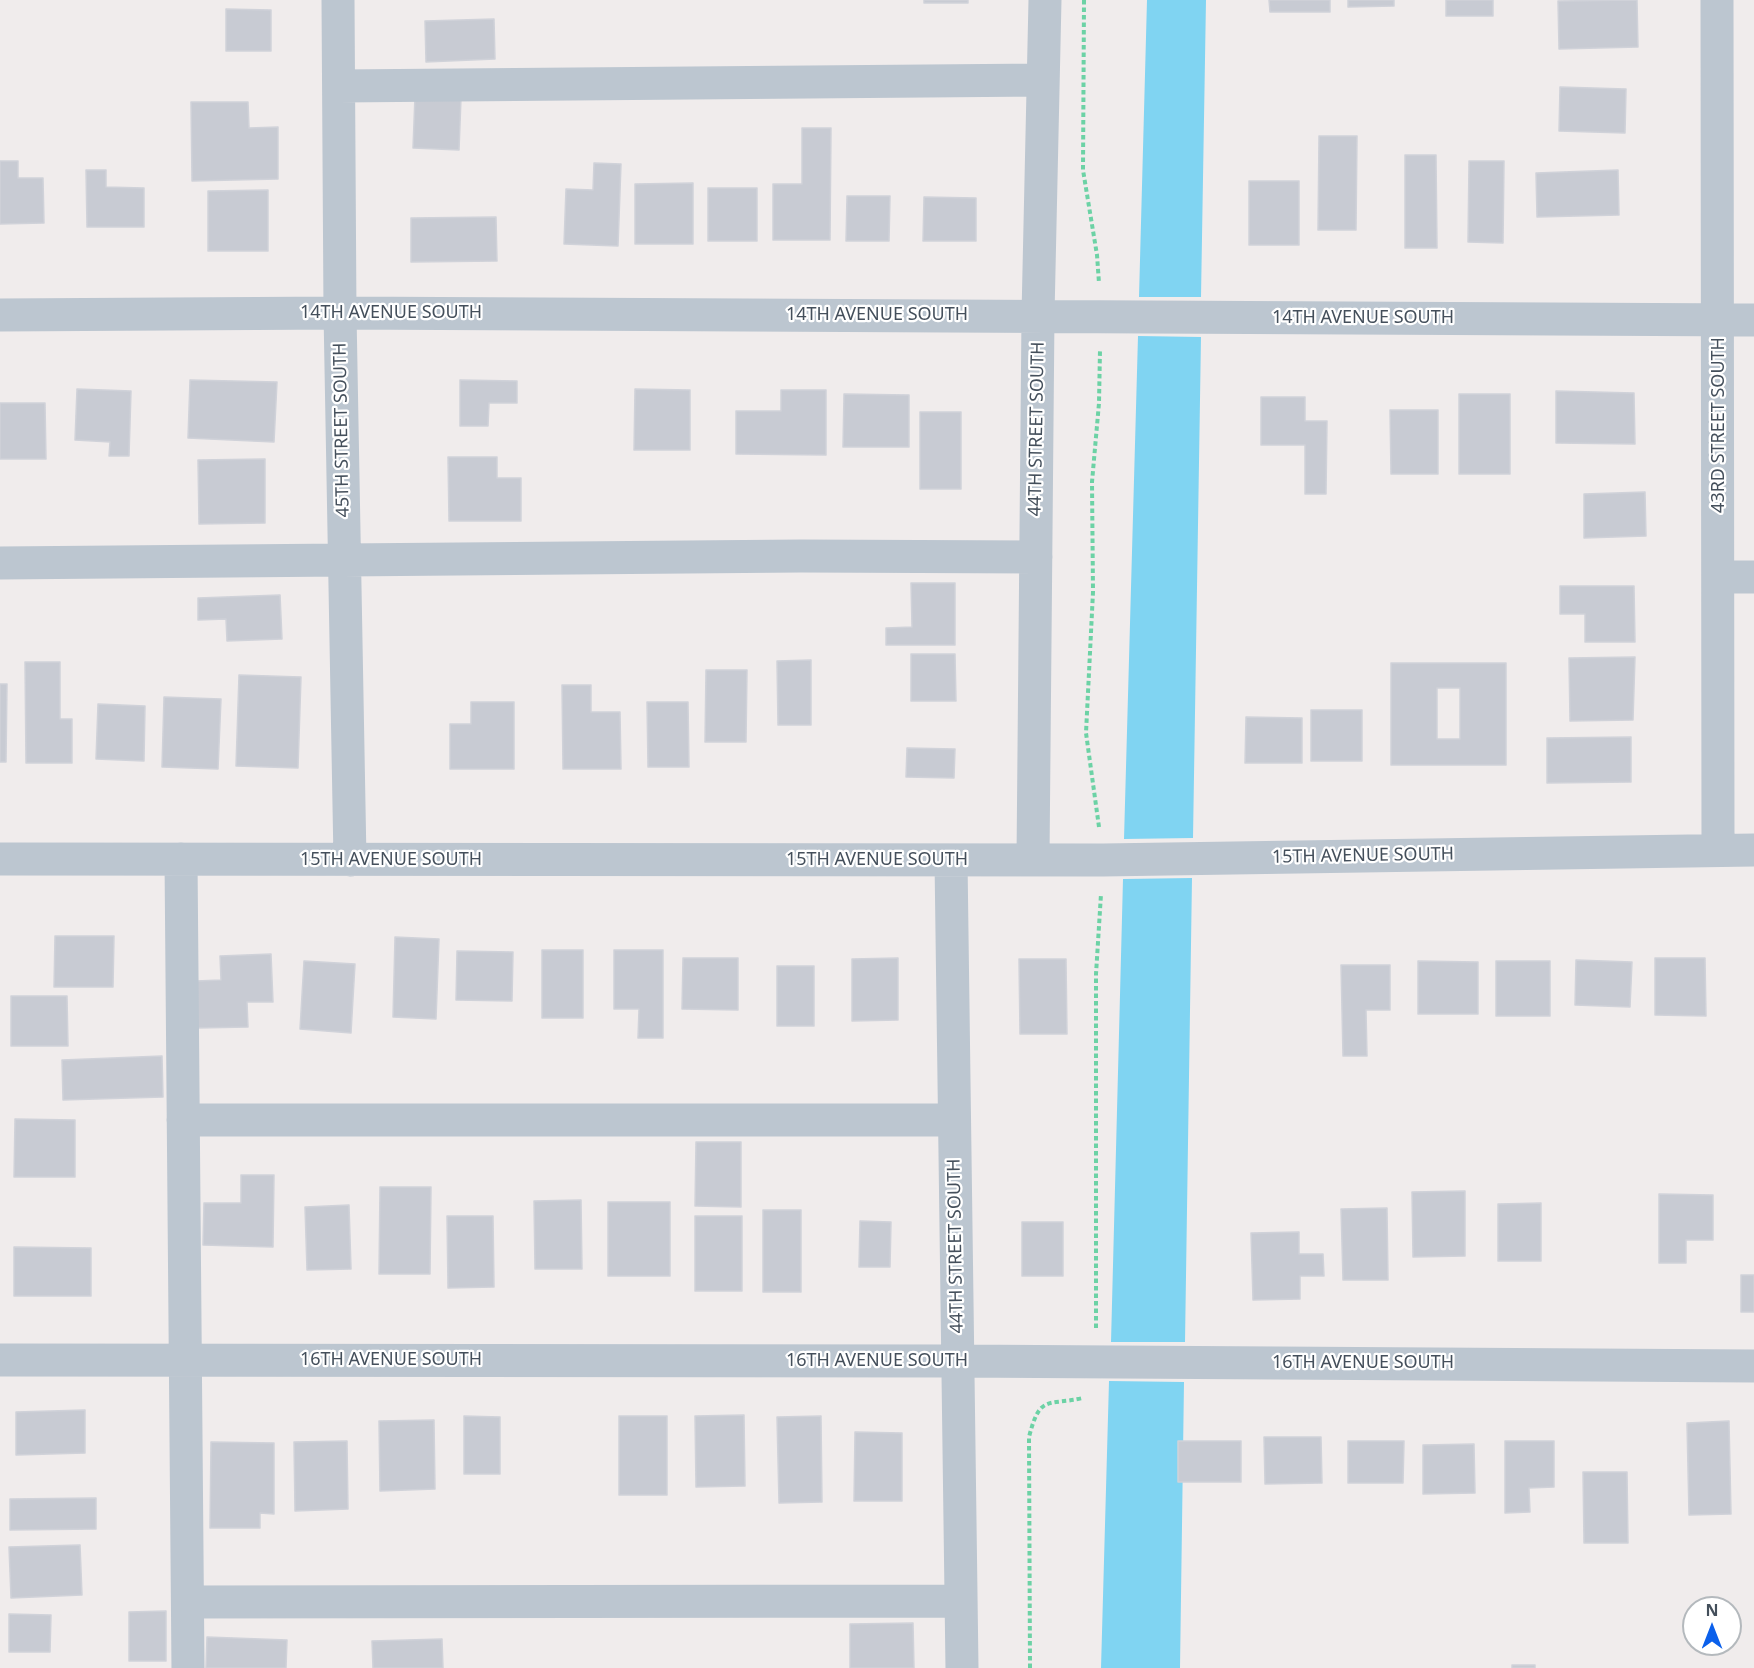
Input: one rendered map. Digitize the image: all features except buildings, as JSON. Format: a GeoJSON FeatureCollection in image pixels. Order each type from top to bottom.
{"type":"FeatureCollection","features":[{"type":"Feature","properties":{"kind":"street","name":"45TH STREET SOUTH"},"geometry":{"type":"LineString","coordinates":[[338,0],[340,312],[350,860]]}},
{"type":"Feature","properties":{"kind":"street","name":"44TH STREET SOUTH"},"geometry":{"type":"LineString","coordinates":[[1033,858],[1038,315],[1045,0]]}},
{"type":"Feature","properties":{"kind":"street","name":"43RD STREET SOUTH"},"geometry":{"type":"LineString","coordinates":[[1717,0],[1718,850]]}},
{"type":"Feature","properties":{"kind":"street"},"geometry":{"type":"LineString","coordinates":[[339,86],[1043,80]]}},
{"type":"Feature","properties":{"kind":"street","name":"14TH AVENUE SOUTH"},"geometry":{"type":"LineString","coordinates":[[0,315],[340,312],[1754,320]]}},
{"type":"Feature","properties":{"kind":"street"},"geometry":{"type":"LineString","coordinates":[[0,563],[801,556],[1036,557]]}},
{"type":"Feature","properties":{"kind":"street"},"geometry":{"type":"LineString","coordinates":[[1719,577],[1754,577]]}},
{"type":"Feature","properties":{"kind":"street","name":"15TH AVENUE SOUTH"},"geometry":{"type":"LineString","coordinates":[[0,859],[951,860],[1033,858],[1103,860],[1754,850]]}},
{"type":"Feature","properties":{"kind":"street"},"geometry":{"type":"LineString","coordinates":[[181,859],[188,1668]]}},
{"type":"Feature","properties":{"kind":"street","name":"44TH STREET SOUTH"},"geometry":{"type":"LineString","coordinates":[[951,860],[962,1668]]}},
{"type":"Feature","properties":{"kind":"street"},"geometry":{"type":"LineString","coordinates":[[183,1120],[954,1120]]}},
{"type":"Feature","properties":{"kind":"street","name":"16TH AVENUE SOUTH"},"geometry":{"type":"LineString","coordinates":[[0,1360],[958,1361],[1754,1366]]}},
{"type":"Feature","properties":{"kind":"street"},"geometry":{"type":"LineString","coordinates":[[188,1602],[962,1601]]}},
{"type":"Feature","properties":{"kind":"water"},"geometry":{"type":"Polygon","coordinates":[[[1147,0],[1206,0],[1201,297],[1139,297],[1147,0]]]}},
{"type":"Feature","properties":{"kind":"water"},"geometry":{"type":"Polygon","coordinates":[[[1138,336],[1201,337],[1193,838],[1124,839],[1138,336]]]}},
{"type":"Feature","properties":{"kind":"water"},"geometry":{"type":"Polygon","coordinates":[[[1192,878],[1185,1342],[1111,1342],[1123,879],[1192,878]]]}},
{"type":"Feature","properties":{"kind":"water"},"geometry":{"type":"Polygon","coordinates":[[[1109,1381],[1184,1382],[1180,1668],[1101,1668],[1109,1381]]]}}]}
